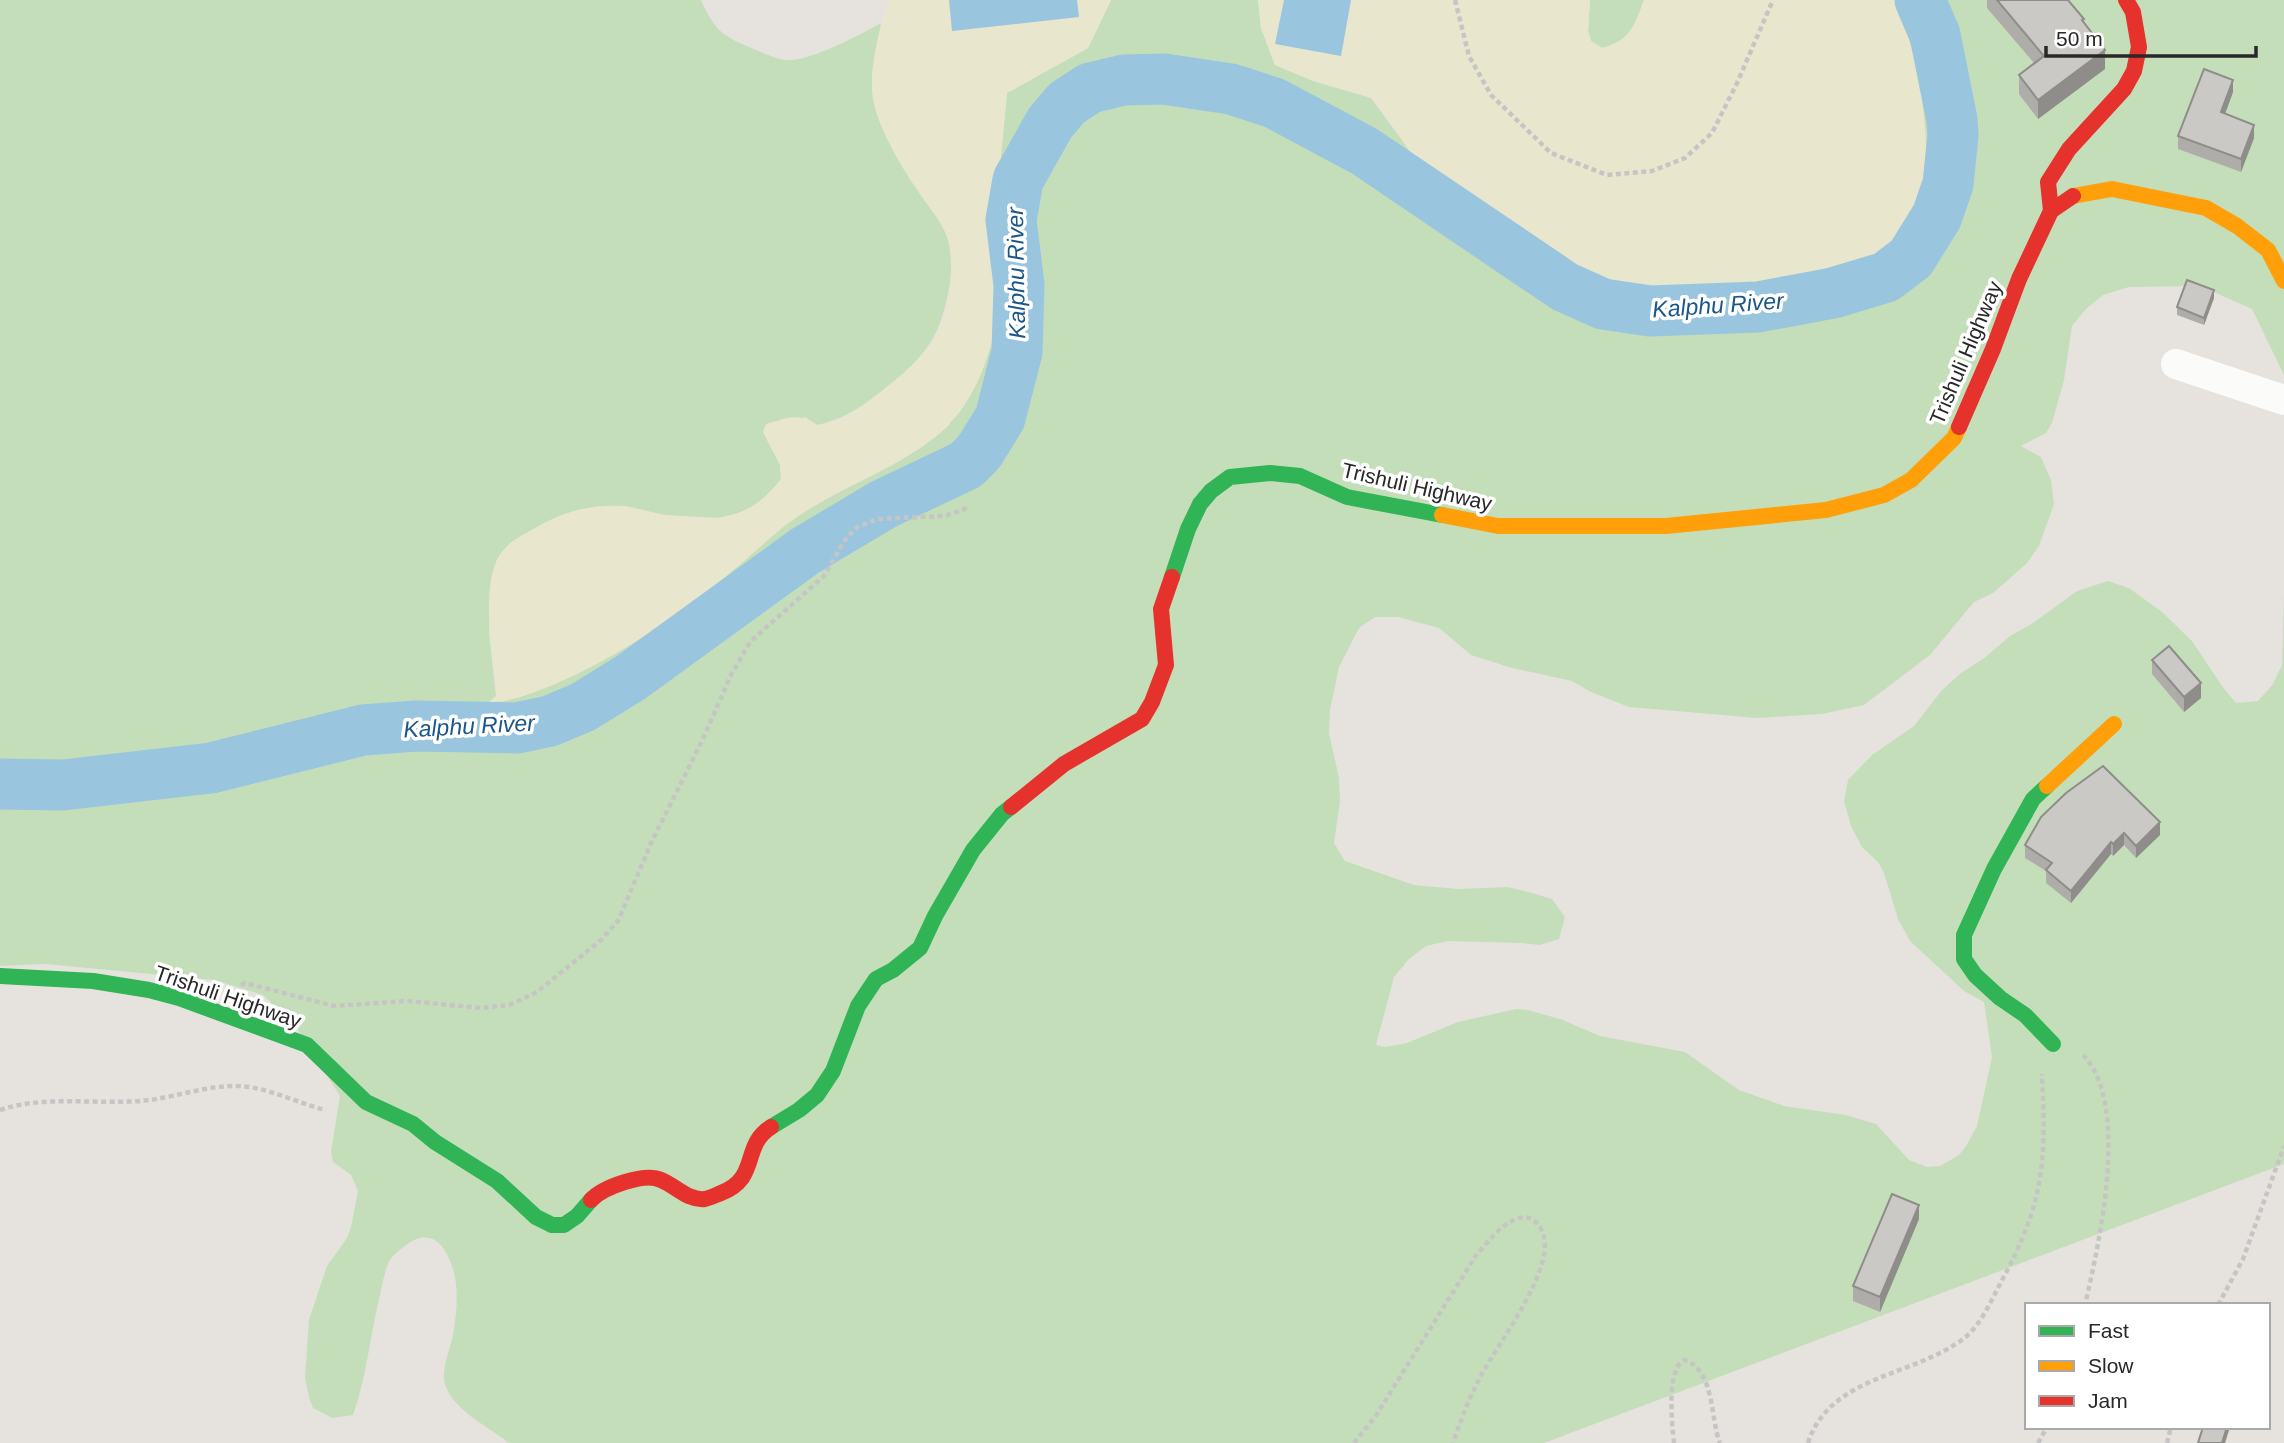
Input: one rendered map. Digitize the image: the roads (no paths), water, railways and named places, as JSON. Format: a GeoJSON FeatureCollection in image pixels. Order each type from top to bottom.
{"type":"FeatureCollection","features":[{"type":"Feature","properties":{"kind":"street"},"geometry":{"type":"LineString","coordinates":[[2126,0],[2133,12],[2139,47],[2134,71],[2124,89],[2069,149],[2048,182],[2051,211],[2077,194],[2112,188],[2206,208],[2237,226],[2268,250],[2284,281]]}},
{"type":"Feature","properties":{"kind":"street","name":"Trishuli Highway"},"geometry":{"type":"LineString","coordinates":[[0,976],[93,981],[149,990],[179,998],[306,1045],[366,1102],[413,1124],[435,1142],[497,1181],[536,1217],[552,1225],[564,1225],[578,1216],[594,1196],[614,1185],[642,1178],[659,1178],[683,1194],[705,1199],[740,1182],[748,1169],[760,1133],[799,1110],[817,1095],[833,1071],[858,1006],[876,979],[893,970],[920,948],[973,850],[1002,814],[1064,764],[1142,719],[1152,702],[1166,665],[1161,609],[1188,529],[1200,504],[1211,491],[1230,477],[1270,473],[1300,476],[1347,497],[1498,526],[1666,526],[1826,510],[1884,495],[1911,480],[1954,438],[1993,349],[2019,279],[2051,211]]}},
{"type":"Feature","properties":{"kind":"street"},"geometry":{"type":"LineString","coordinates":[[2176,364],[2284,400]]}},
{"type":"Feature","properties":{"kind":"street"},"geometry":{"type":"LineString","coordinates":[[2053,1044],[2025,1015],[2000,998],[1975,975],[1964,959],[1964,934],[1994,869],[2034,799],[2114,724]]}},
{"type":"Feature","properties":{"kind":"water"},"geometry":{"type":"Polygon","coordinates":[[[949,0],[1077,0],[1079,17],[952,31],[949,0]]]}},
{"type":"Feature","properties":{"kind":"water"},"geometry":{"type":"Polygon","coordinates":[[[1284,0],[1351,0],[1341,56],[1275,44],[1284,0]]]}},
{"type":"Feature","properties":{"kind":"waterway","name":"Kalphu River"},"geometry":{"type":"LineString","coordinates":[[0,784],[63,785],[211,768],[363,730],[416,726],[517,728],[550,721],[583,707],[630,678],[805,551],[884,504],[966,465],[979,452],[1000,418],[1017,352],[1019,285],[1011,220],[1018,180],[1050,123],[1067,103],[1090,88],[1124,80],[1164,79],[1231,89],[1274,103],[1364,151],[1565,287],[1603,304],[1650,311],[1758,307],[1833,293],[1886,277],[1911,258],[1937,216],[1948,184],[1952,120],[1935,35],[1920,0]]}}]}
